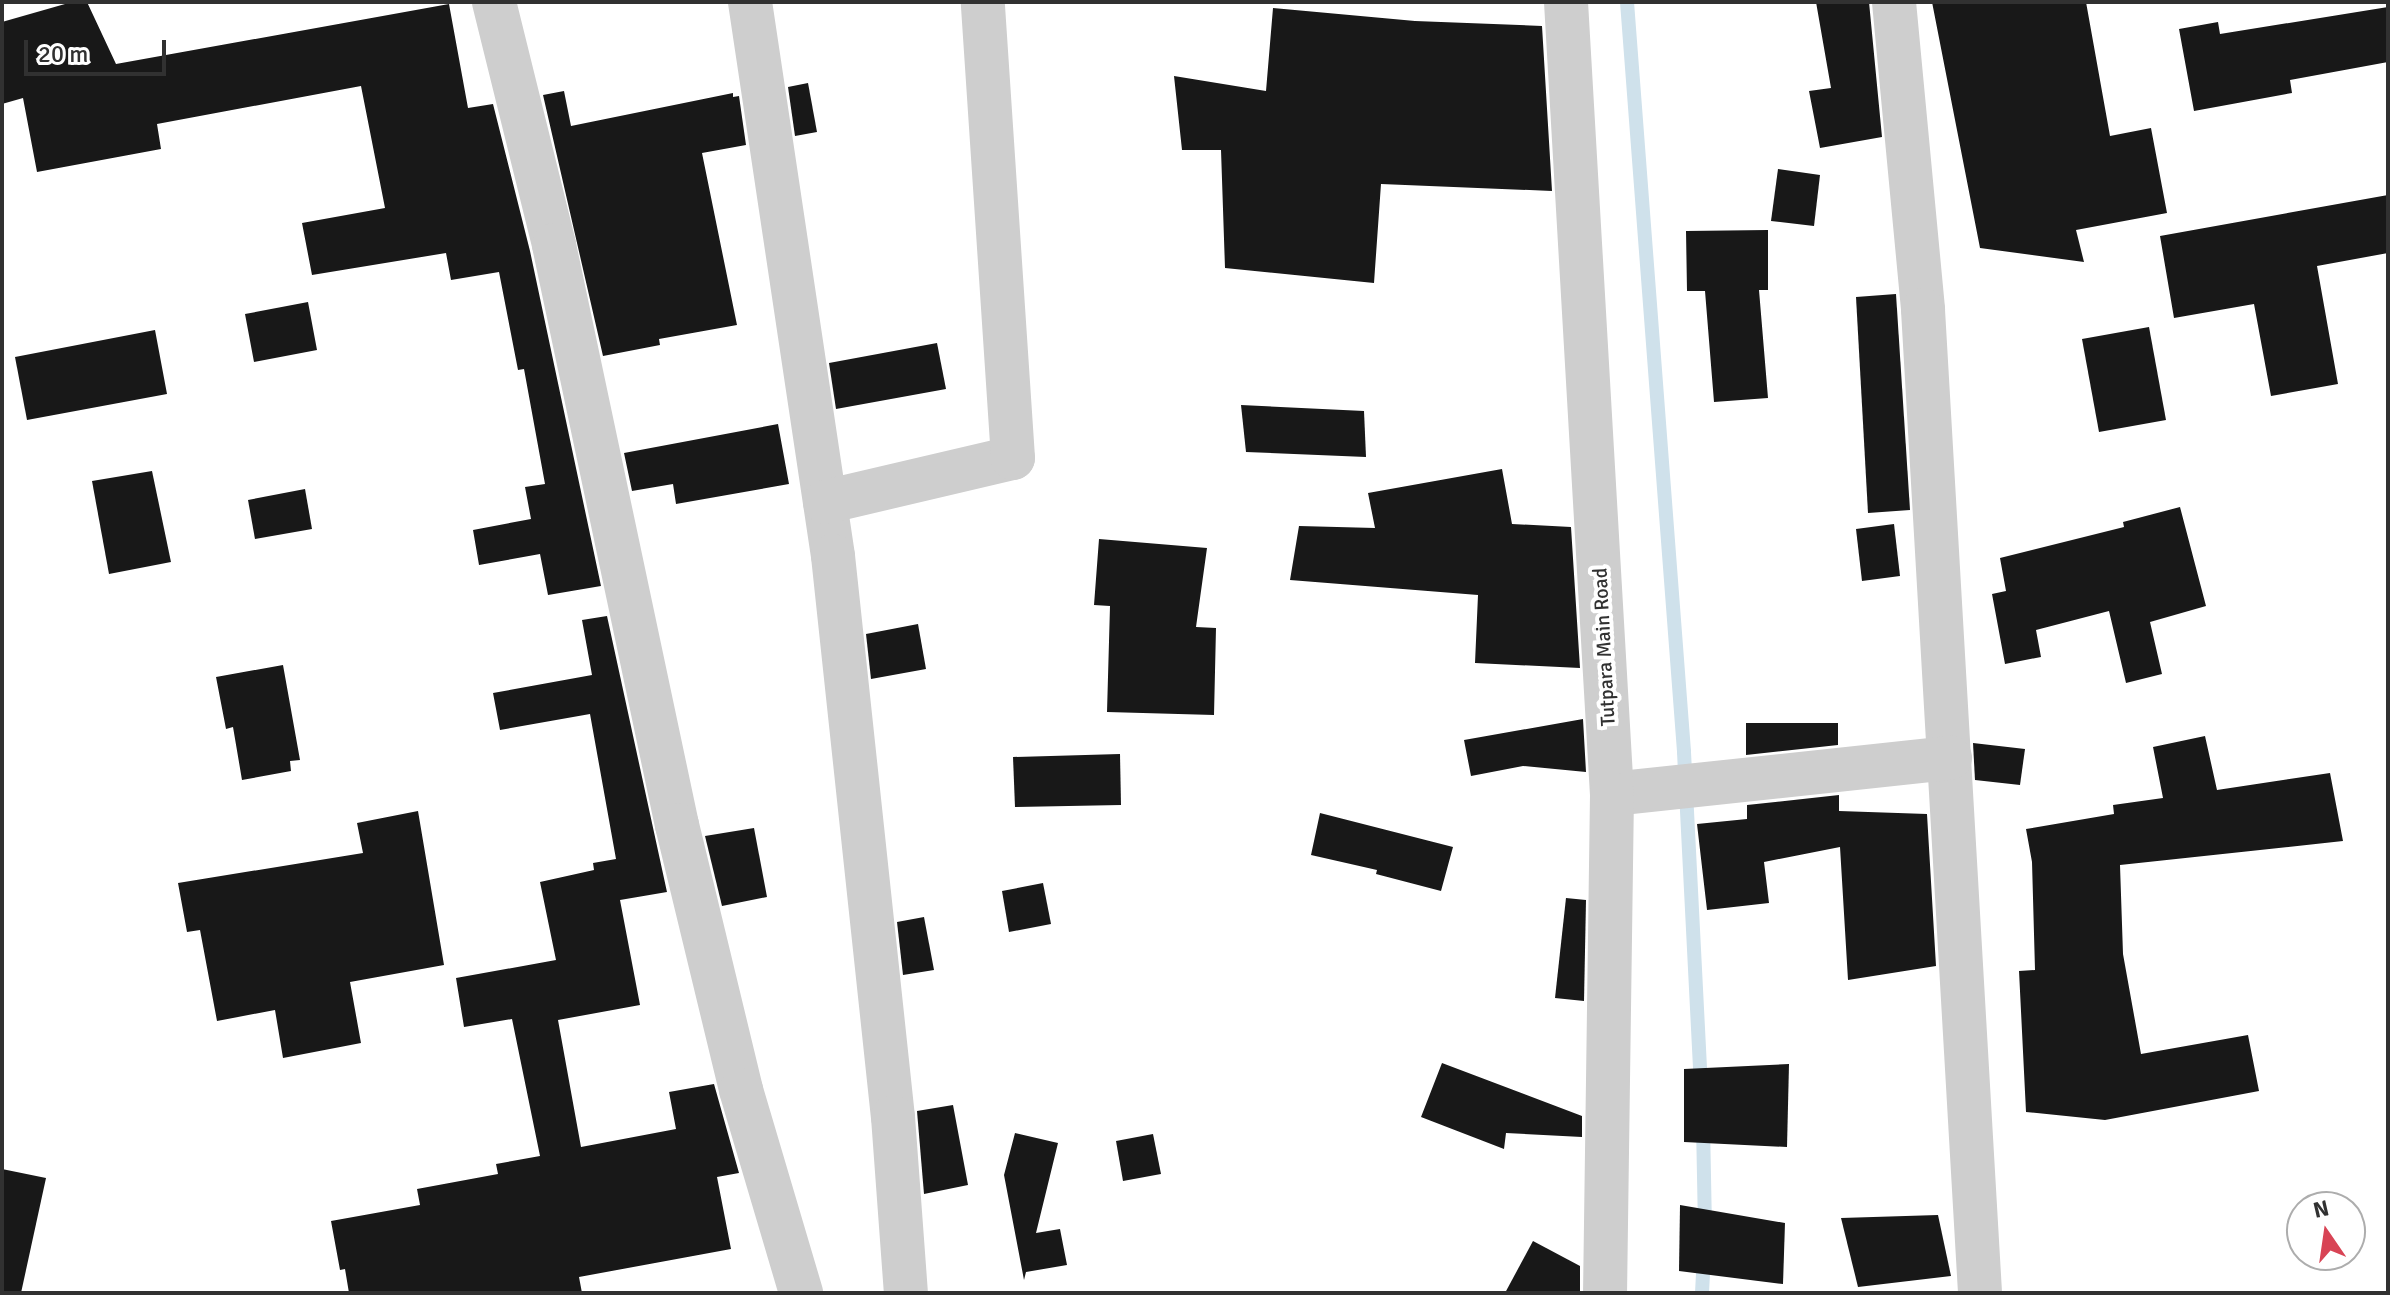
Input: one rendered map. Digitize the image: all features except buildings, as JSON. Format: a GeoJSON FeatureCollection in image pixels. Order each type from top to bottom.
{"type":"FeatureCollection","features":[{"type":"Feature","properties":{"kind":"street"},"geometry":{"type":"LineString","coordinates":[[494,2],[557,261],[684,854],[741,1090],[801,1293]]}},
{"type":"Feature","properties":{"kind":"street"},"geometry":{"type":"LineString","coordinates":[[750,2],[825,502],[893,1117],[906,1293]]}},
{"type":"Feature","properties":{"kind":"street"},"geometry":{"type":"LineString","coordinates":[[825,502],[1013,458],[983,2]]}},
{"type":"Feature","properties":{"kind":"street","name":"Tutpara Main Road"},"geometry":{"type":"LineString","coordinates":[[1566,2],[1612,794],[1605,1293]]}},
{"type":"Feature","properties":{"kind":"street"},"geometry":{"type":"LineString","coordinates":[[1894,2],[1923,310],[1980,1293]]}},
{"type":"Feature","properties":{"kind":"street"},"geometry":{"type":"LineString","coordinates":[[1612,794],[1710,786],[1950,758]]}},
{"type":"Feature","properties":{"kind":"waterway"},"geometry":{"type":"LineString","coordinates":[[1627,2],[1684,752],[1701,1087]]}},
{"type":"Feature","properties":{"kind":"waterway"},"geometry":{"type":"LineString","coordinates":[[1703,1124],[1705,1227]]}},
{"type":"Feature","properties":{"kind":"waterway"},"geometry":{"type":"LineString","coordinates":[[1702,1293],[1704,1256]]}}]}
